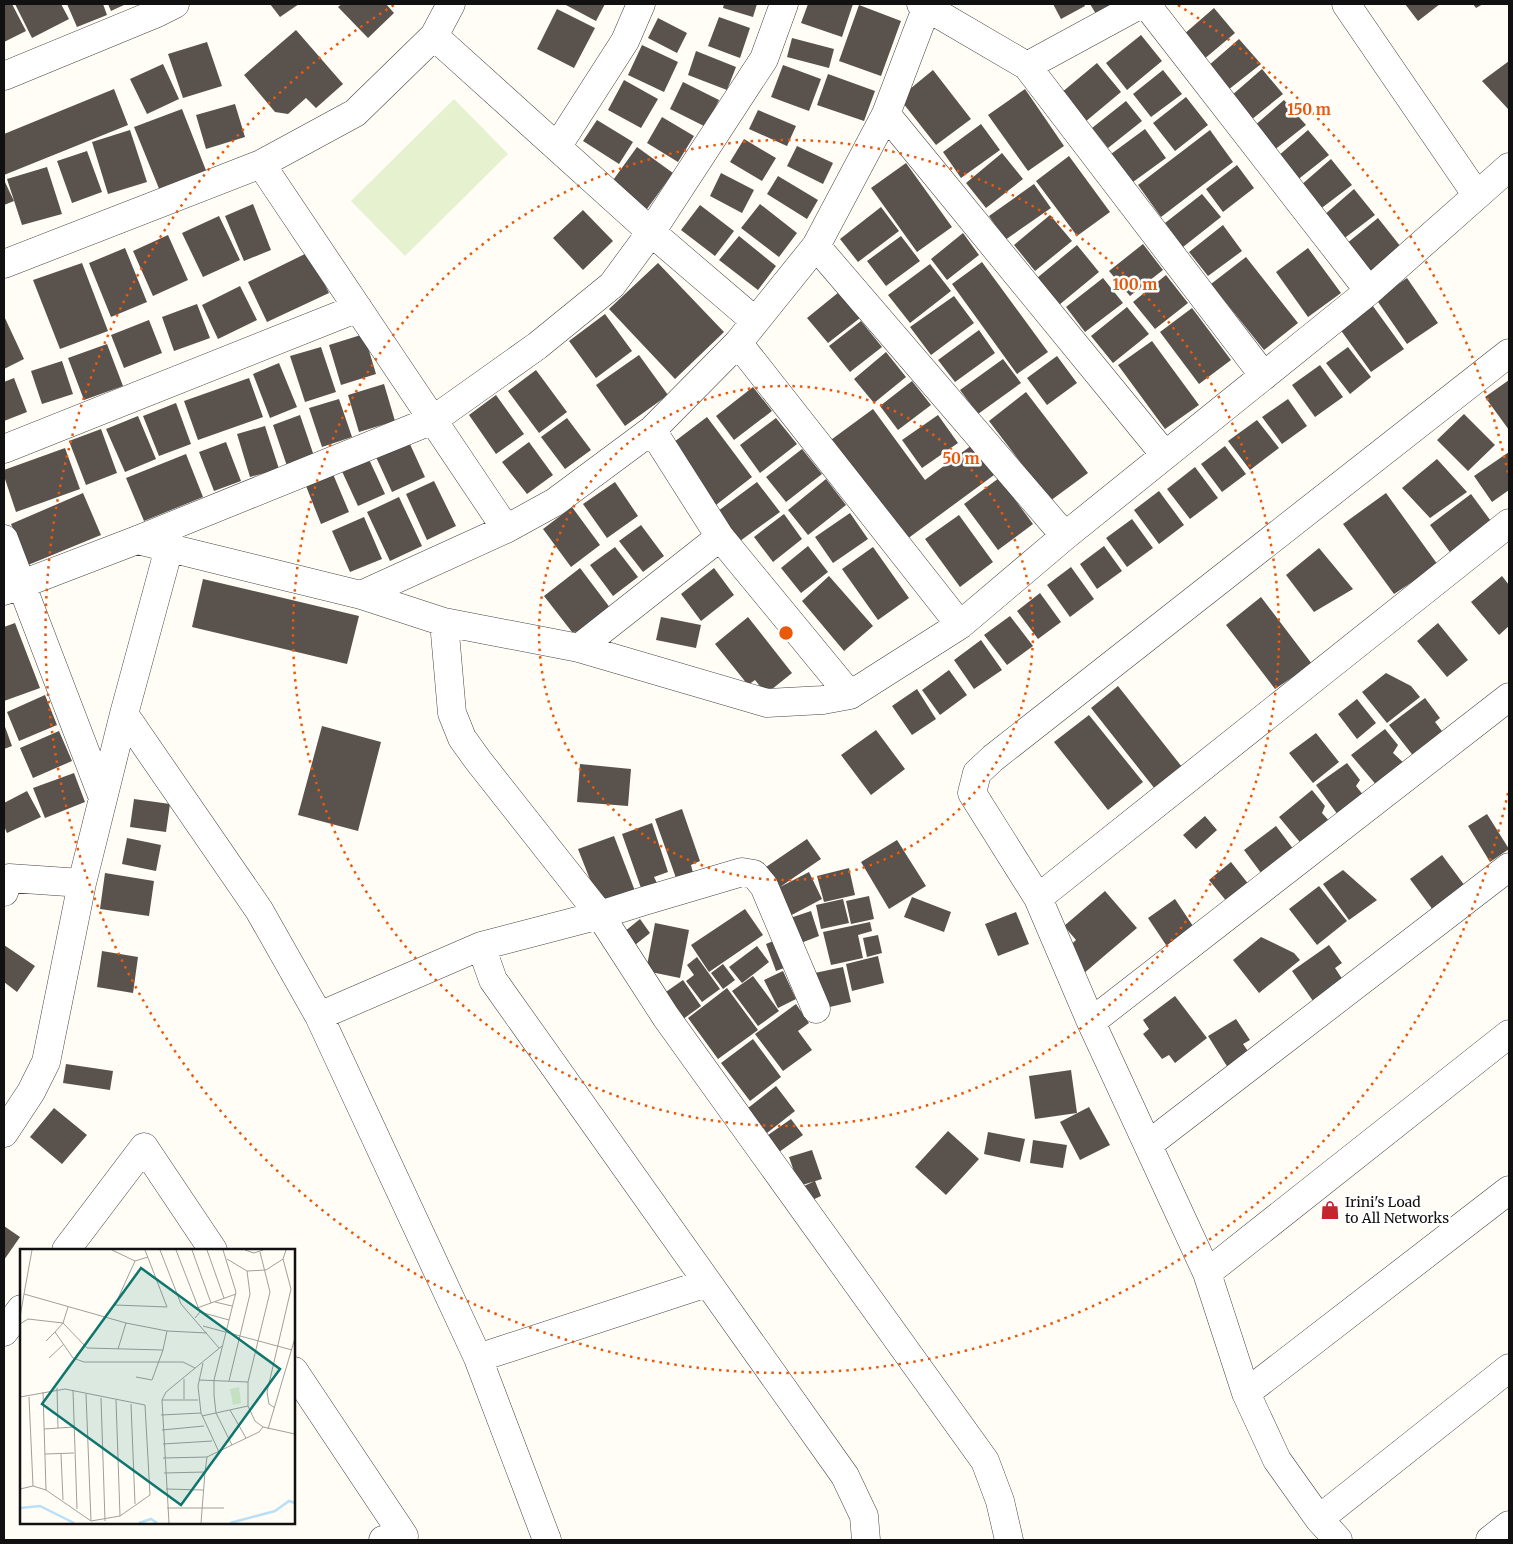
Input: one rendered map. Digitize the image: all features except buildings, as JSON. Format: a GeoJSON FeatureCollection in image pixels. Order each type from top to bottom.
{"type":"FeatureCollection","features":[{"type":"Feature","properties":{"kind":"street"},"geometry":{"type":"LineString","coordinates":[[4,76],[175,4]]}},
{"type":"Feature","properties":{"kind":"street"},"geometry":{"type":"LineString","coordinates":[[4,264],[261,164],[354,113],[434,36],[451,4]]}},
{"type":"Feature","properties":{"kind":"street"},"geometry":{"type":"LineString","coordinates":[[557,147],[625,41],[641,4]]}},
{"type":"Feature","properties":{"kind":"street"},"geometry":{"type":"LineString","coordinates":[[13,588],[137,540],[432,420],[537,346],[612,285],[651,232],[764,59],[784,4]]}},
{"type":"Feature","properties":{"kind":"street"},"geometry":{"type":"LineString","coordinates":[[1028,66],[1141,4]]}},
{"type":"Feature","properties":{"kind":"street"},"geometry":{"type":"LineString","coordinates":[[1146,4],[1369,291]]}},
{"type":"Feature","properties":{"kind":"street"},"geometry":{"type":"LineString","coordinates":[[1346,4],[1476,194]]}},
{"type":"Feature","properties":{"kind":"street"},"geometry":{"type":"LineString","coordinates":[[361,594],[506,528],[554,502],[652,430],[738,343],[816,246],[886,114],[924,5],[1028,66],[1264,376]]}},
{"type":"Feature","properties":{"kind":"street"},"geometry":{"type":"LineString","coordinates":[[434,36],[651,232],[755,321]]}},
{"type":"Feature","properties":{"kind":"street"},"geometry":{"type":"LineString","coordinates":[[886,114],[1165,455]]}},
{"type":"Feature","properties":{"kind":"street"},"geometry":{"type":"LineString","coordinates":[[261,164],[506,528]]}},
{"type":"Feature","properties":{"kind":"street"},"geometry":{"type":"LineString","coordinates":[[137,540],[361,594],[444,622],[579,648],[767,703],[823,700],[850,695],[960,625],[1065,536],[1369,291],[1476,194],[1509,167]]}},
{"type":"Feature","properties":{"kind":"street"},"geometry":{"type":"LineString","coordinates":[[816,246],[1065,536]]}},
{"type":"Feature","properties":{"kind":"street"},"geometry":{"type":"LineString","coordinates":[[4,449],[358,308]]}},
{"type":"Feature","properties":{"kind":"street"},"geometry":{"type":"LineString","coordinates":[[738,343],[960,625]]}},
{"type":"Feature","properties":{"kind":"street"},"geometry":{"type":"LineString","coordinates":[[1338,1540],[1319,1519],[1277,1460],[1246,1393],[1207,1273],[1091,1022],[1038,898],[972,794],[977,773],[1009,745],[1509,353]]}},
{"type":"Feature","properties":{"kind":"street"},"geometry":{"type":"LineString","coordinates":[[652,430],[720,537],[850,695]]}},
{"type":"Feature","properties":{"kind":"street"},"geometry":{"type":"LineString","coordinates":[[1038,898],[1509,523]]}},
{"type":"Feature","properties":{"kind":"street"},"geometry":{"type":"LineString","coordinates":[[579,648],[720,537]]}},
{"type":"Feature","properties":{"kind":"street"},"geometry":{"type":"LineString","coordinates":[[4,539],[13,588],[103,798]]}},
{"type":"Feature","properties":{"kind":"street"},"geometry":{"type":"LineString","coordinates":[[4,1134],[31,1092],[46,1062],[82,884],[124,714],[169,548]]}},
{"type":"Feature","properties":{"kind":"street"},"geometry":{"type":"LineString","coordinates":[[444,622],[452,713],[462,738],[600,915],[666,1017],[985,1461],[1000,1501],[1009,1540]]}},
{"type":"Feature","properties":{"kind":"street"},"geometry":{"type":"LineString","coordinates":[[1091,1022],[1509,697]]}},
{"type":"Feature","properties":{"kind":"street"},"geometry":{"type":"LineString","coordinates":[[124,714],[259,910],[319,1016],[478,1358],[547,1540]]}},
{"type":"Feature","properties":{"kind":"street"},"geometry":{"type":"LineString","coordinates":[[1149,1144],[1509,867]]}},
{"type":"Feature","properties":{"kind":"street"},"geometry":{"type":"LineString","coordinates":[[319,1016],[481,946],[600,915],[742,872],[754,874],[764,886],[816,1008]]}},
{"type":"Feature","properties":{"kind":"street"},"geometry":{"type":"LineString","coordinates":[[6,878],[82,884]]}},
{"type":"Feature","properties":{"kind":"street"},"geometry":{"type":"LineString","coordinates":[[481,946],[493,980],[845,1476],[864,1516],[866,1540]]}},
{"type":"Feature","properties":{"kind":"street"},"geometry":{"type":"LineString","coordinates":[[1207,1273],[1509,1034]]}},
{"type":"Feature","properties":{"kind":"street"},"geometry":{"type":"LineString","coordinates":[[67,1249],[144,1147],[212,1249]]}},
{"type":"Feature","properties":{"kind":"street"},"geometry":{"type":"LineString","coordinates":[[1246,1393],[1509,1190]]}},
{"type":"Feature","properties":{"kind":"street"},"geometry":{"type":"LineString","coordinates":[[478,1358],[707,1283]]}},
{"type":"Feature","properties":{"kind":"street"},"geometry":{"type":"LineString","coordinates":[[4,1332],[20,1310]]}},
{"type":"Feature","properties":{"kind":"street"},"geometry":{"type":"LineString","coordinates":[[1319,1519],[1509,1368]]}},
{"type":"Feature","properties":{"kind":"street"},"geometry":{"type":"LineString","coordinates":[[295,1372],[404,1536],[383,1540]]}},
{"type":"Feature","properties":{"kind":"street"},"geometry":{"type":"LineString","coordinates":[[1490,1540],[1509,1525]]}},
{"type":"Feature","properties":{"kind":"green space"},"geometry":{"type":"Polygon","coordinates":[[[454,99],[508,154],[405,256],[351,201],[454,99]]]}},
{"type":"Feature","properties":{"kind":"place","name":"Irini's Load to All Networks"},"geometry":{"type":"Point","coordinates":[1330,1210]}}]}
